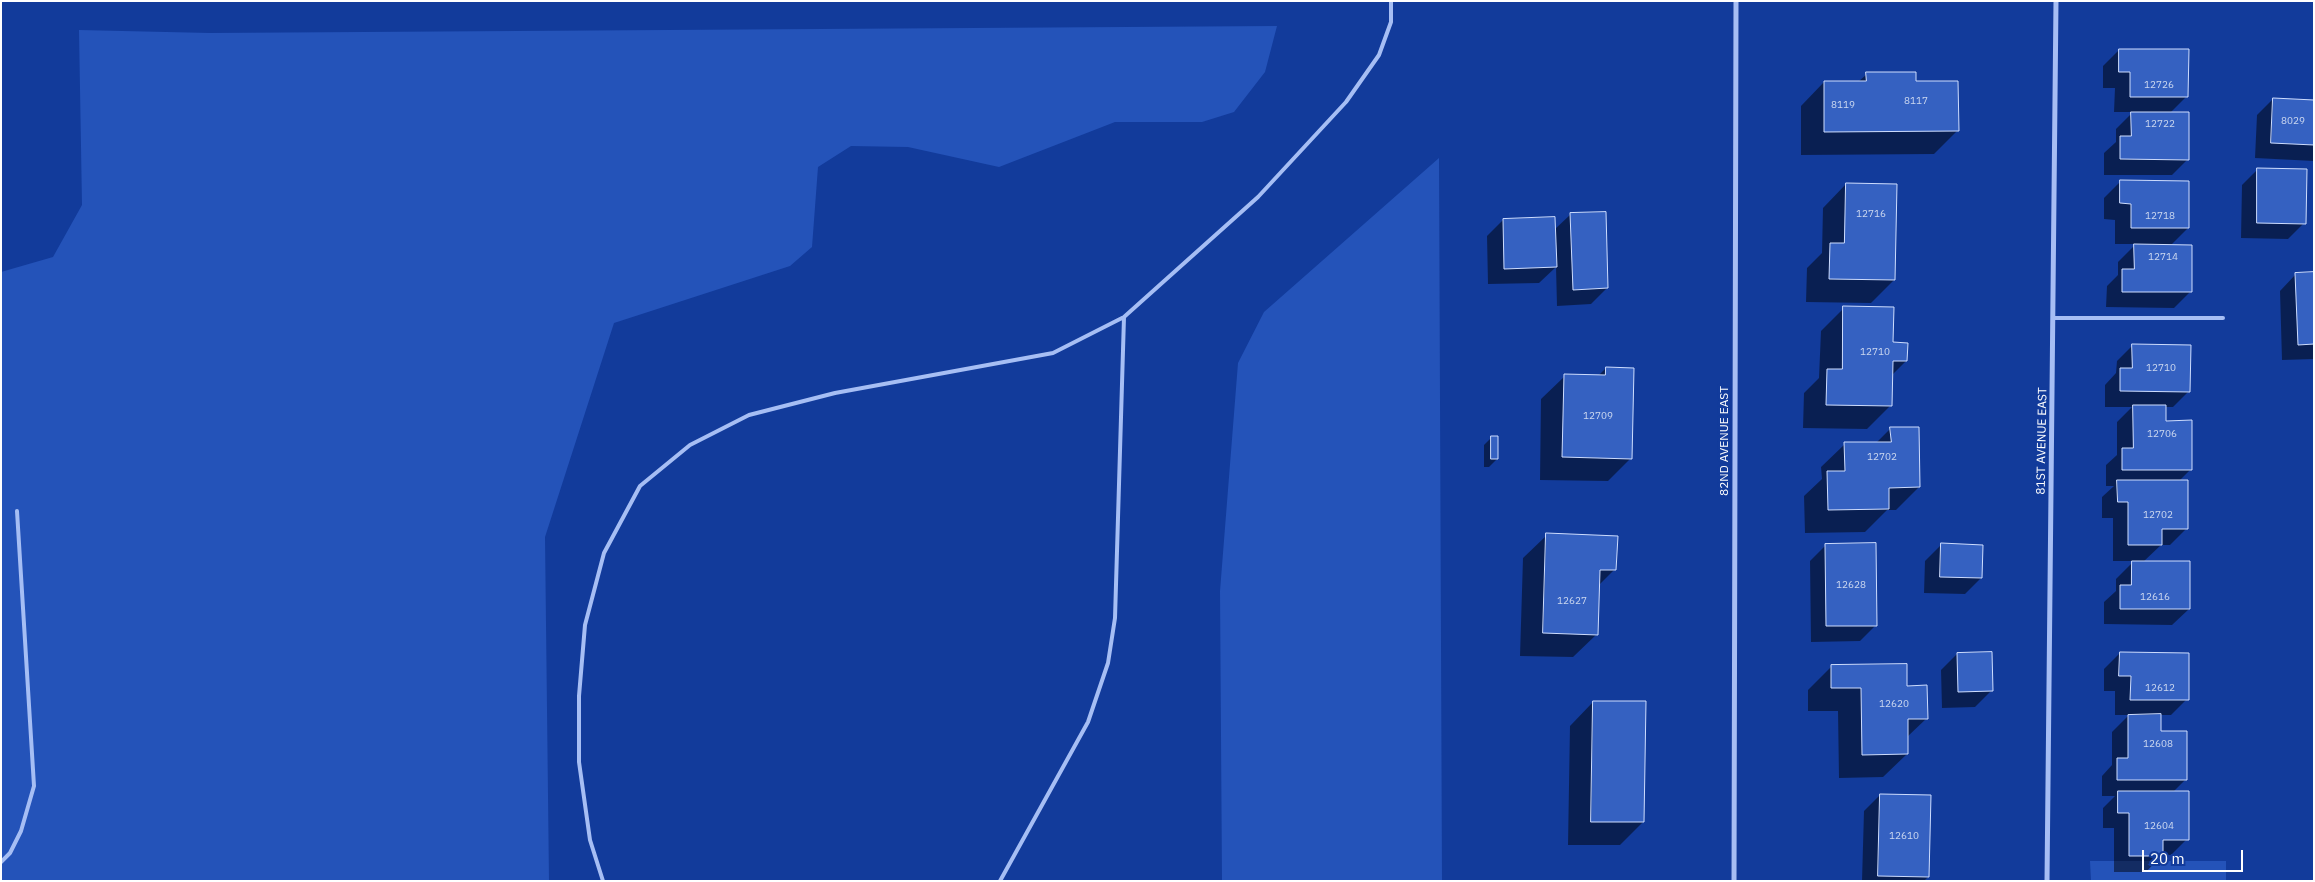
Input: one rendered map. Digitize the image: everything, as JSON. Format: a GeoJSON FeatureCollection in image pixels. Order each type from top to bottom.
{"type":"FeatureCollection","features":[{"type":"Feature","properties":{"kind":"street","name":"82ND AVENUE EAST"},"geometry":{"type":"LineString","coordinates":[[1734,881],[1736,1]]}},
{"type":"Feature","properties":{"kind":"street","name":"81ST AVENUE EAST"},"geometry":{"type":"LineString","coordinates":[[2047,881],[2056,1]]}},
{"type":"Feature","properties":{"kind":"lane"},"geometry":{"type":"LineString","coordinates":[[603,881],[590,840],[579,762],[579,696],[585,625],[604,553],[640,486],[690,445],[749,415],[835,393],[1053,354],[1124,317],[1258,197],[1346,102],[1379,55],[1390,22],[1391,1]]}},
{"type":"Feature","properties":{"kind":"lane"},"geometry":{"type":"LineString","coordinates":[[1000,881],[1088,722],[1108,663],[1115,618],[1124,317]]}},
{"type":"Feature","properties":{"kind":"lane"},"geometry":{"type":"LineString","coordinates":[[2053,318],[2223,318]]}},
{"type":"Feature","properties":{"kind":"lane"},"geometry":{"type":"LineString","coordinates":[[1,862],[10,853],[21,831],[34,786],[17,511]]}},
{"type":"Feature","properties":{"kind":"shaded area"},"geometry":{"type":"Polygon","coordinates":[[[1277,26],[1265,72],[1234,112],[1202,122],[1115,122],[999,167],[908,147],[851,146],[818,167],[812,247],[790,266],[614,323],[545,537],[549,881],[1,881],[1,272],[53,257],[82,205],[79,30],[210,33],[1277,26]]]}},
{"type":"Feature","properties":{"kind":"shaded area"},"geometry":{"type":"Polygon","coordinates":[[[1439,158],[1442,881],[1222,881],[1220,591],[1238,363],[1264,312],[1439,158]]]}},
{"type":"Feature","properties":{"kind":"shaded area"},"geometry":{"type":"Polygon","coordinates":[[[2090,861],[2226,861],[2226,881],[2091,881],[2090,861]]]}},
{"type":"Feature","properties":{"kind":"building"},"geometry":{"type":"Polygon","coordinates":[[[2119,49],[2189,49],[2188,97],[2130,97],[2130,72],[2119,72],[2119,49]]]}},
{"type":"Feature","properties":{"kind":"building"},"geometry":{"type":"Polygon","coordinates":[[[1866,72],[1916,72],[1916,81],[1958,81],[1959,131],[1824,132],[1824,81],[1866,81],[1866,72]]]}},
{"type":"Feature","properties":{"kind":"building"},"geometry":{"type":"Polygon","coordinates":[[[2273,98],[2314,100],[2314,145],[2271,143],[2273,98]]]}},
{"type":"Feature","properties":{"kind":"building"},"geometry":{"type":"Polygon","coordinates":[[[2131,112],[2189,112],[2189,160],[2120,159],[2120,136],[2131,136],[2131,112]]]}},
{"type":"Feature","properties":{"kind":"building"},"geometry":{"type":"Polygon","coordinates":[[[2257,168],[2307,169],[2306,224],[2257,223],[2257,168]]]}},
{"type":"Feature","properties":{"kind":"building"},"geometry":{"type":"Polygon","coordinates":[[[2120,180],[2189,181],[2189,228],[2131,228],[2131,204],[2120,203],[2120,180]]]}},
{"type":"Feature","properties":{"kind":"building"},"geometry":{"type":"Polygon","coordinates":[[[1846,183],[1897,184],[1895,280],[1829,279],[1830,243],[1844,243],[1846,183]]]}},
{"type":"Feature","properties":{"kind":"building"},"geometry":{"type":"Polygon","coordinates":[[[1606,212],[1608,288],[1573,290],[1570,213],[1606,212]]]}},
{"type":"Feature","properties":{"kind":"building"},"geometry":{"type":"Polygon","coordinates":[[[1555,217],[1557,267],[1504,269],[1503,219],[1555,217]]]}},
{"type":"Feature","properties":{"kind":"building"},"geometry":{"type":"Polygon","coordinates":[[[2134,244],[2192,245],[2192,292],[2122,292],[2122,269],[2134,269],[2134,244]]]}},
{"type":"Feature","properties":{"kind":"building"},"geometry":{"type":"Polygon","coordinates":[[[2314,272],[2314,344],[2298,345],[2295,273],[2314,272]]]}},
{"type":"Feature","properties":{"kind":"building"},"geometry":{"type":"Polygon","coordinates":[[[1843,306],[1894,307],[1893,342],[1908,343],[1907,361],[1893,361],[1892,406],[1826,405],[1827,369],[1842,369],[1843,306]]]}},
{"type":"Feature","properties":{"kind":"building"},"geometry":{"type":"Polygon","coordinates":[[[2132,344],[2191,345],[2190,392],[2120,391],[2120,368],[2132,368],[2132,344]]]}},
{"type":"Feature","properties":{"kind":"building"},"geometry":{"type":"Polygon","coordinates":[[[1606,367],[1634,368],[1632,459],[1562,457],[1564,374],[1605,375],[1606,367]]]}},
{"type":"Feature","properties":{"kind":"building"},"geometry":{"type":"Polygon","coordinates":[[[2133,405],[2166,405],[2166,421],[2192,420],[2192,470],[2122,470],[2122,448],[2133,448],[2133,405]]]}},
{"type":"Feature","properties":{"kind":"building"},"geometry":{"type":"Polygon","coordinates":[[[1890,427],[1919,427],[1920,487],[1889,488],[1889,509],[1828,510],[1827,471],[1845,471],[1844,442],[1891,442],[1890,427]]]}},
{"type":"Feature","properties":{"kind":"building"},"geometry":{"type":"Polygon","coordinates":[[[1491,436],[1498,436],[1498,459],[1491,459],[1491,436]]]}},
{"type":"Feature","properties":{"kind":"building"},"geometry":{"type":"Polygon","coordinates":[[[2117,480],[2188,480],[2188,529],[2162,529],[2162,545],[2128,545],[2128,502],[2118,502],[2117,480]]]}},
{"type":"Feature","properties":{"kind":"building"},"geometry":{"type":"Polygon","coordinates":[[[1546,533],[1618,536],[1616,570],[1600,570],[1598,635],[1543,633],[1546,533]]]}},
{"type":"Feature","properties":{"kind":"building"},"geometry":{"type":"Polygon","coordinates":[[[1876,543],[1877,626],[1826,626],[1825,544],[1876,543]]]}},
{"type":"Feature","properties":{"kind":"building"},"geometry":{"type":"Polygon","coordinates":[[[1941,543],[1983,545],[1982,578],[1940,577],[1941,543]]]}},
{"type":"Feature","properties":{"kind":"building"},"geometry":{"type":"Polygon","coordinates":[[[2132,561],[2190,561],[2190,609],[2120,609],[2120,585],[2131,585],[2132,561]]]}},
{"type":"Feature","properties":{"kind":"building"},"geometry":{"type":"Polygon","coordinates":[[[1992,652],[1993,691],[1958,692],[1957,653],[1992,652]]]}},
{"type":"Feature","properties":{"kind":"building"},"geometry":{"type":"Polygon","coordinates":[[[2120,652],[2189,653],[2189,700],[2130,700],[2131,676],[2119,676],[2120,652]]]}},
{"type":"Feature","properties":{"kind":"building"},"geometry":{"type":"Polygon","coordinates":[[[1907,664],[1907,686],[1927,685],[1928,719],[1908,719],[1908,754],[1862,755],[1861,688],[1831,688],[1831,665],[1907,664]]]}},
{"type":"Feature","properties":{"kind":"building"},"geometry":{"type":"Polygon","coordinates":[[[1593,701],[1646,701],[1644,822],[1591,822],[1593,701]]]}},
{"type":"Feature","properties":{"kind":"building"},"geometry":{"type":"Polygon","coordinates":[[[2161,714],[2161,731],[2187,731],[2187,780],[2117,780],[2117,758],[2128,758],[2128,715],[2161,714]]]}},
{"type":"Feature","properties":{"kind":"building"},"geometry":{"type":"Polygon","coordinates":[[[2118,791],[2189,791],[2189,840],[2163,840],[2163,856],[2129,856],[2129,813],[2118,813],[2118,791]]]}},
{"type":"Feature","properties":{"kind":"building"},"geometry":{"type":"Polygon","coordinates":[[[1880,794],[1931,795],[1929,877],[1878,876],[1880,794]]]}}]}
